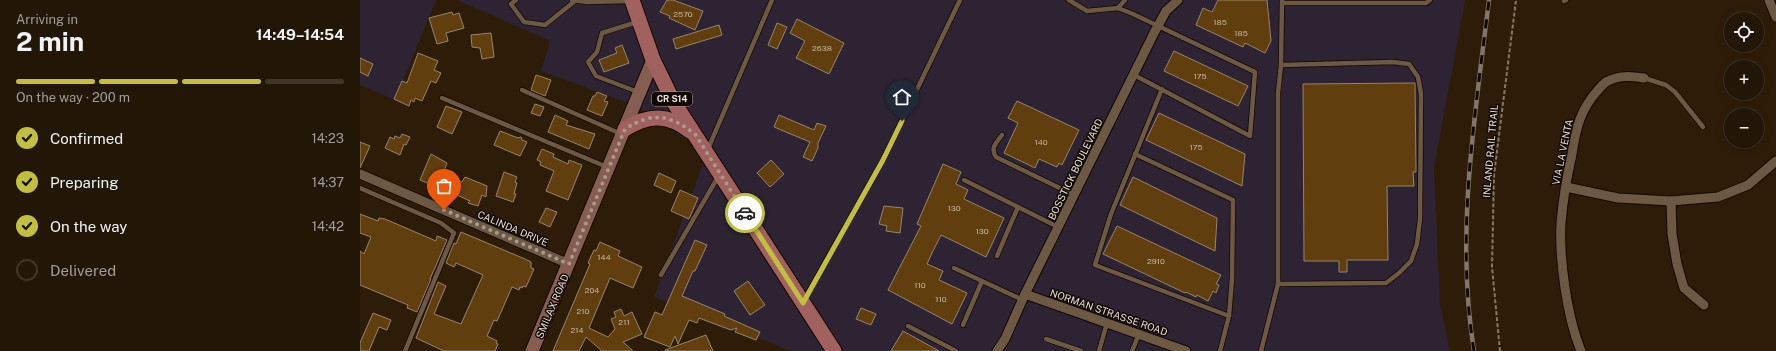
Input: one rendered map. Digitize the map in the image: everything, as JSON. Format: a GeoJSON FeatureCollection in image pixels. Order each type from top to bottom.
{"type":"FeatureCollection","features":[{"type":"Feature","properties":{"kind":"main road","name":"CR S14"},"geometry":{"type":"LineString","coordinates":[[632,0],[652,60],[673,101],[834,351]]}},
{"type":"Feature","properties":{"kind":"main road"},"geometry":{"type":"LineString","coordinates":[[624,132],[632,124],[650,118],[669,118],[695,134]]}},
{"type":"Feature","properties":{"kind":"street","name":"BOSSTICK BOULEVARD"},"geometry":{"type":"LineString","coordinates":[[997,351],[1005,339],[1058,227],[1158,26],[1166,12],[1178,0]]}},
{"type":"Feature","properties":{"kind":"street"},"geometry":{"type":"LineString","coordinates":[[1770,0],[1776,18]]}},
{"type":"Feature","properties":{"kind":"street","name":"SMILAX ROAD"},"geometry":{"type":"LineString","coordinates":[[532,351],[624,132],[652,60]]}},
{"type":"Feature","properties":{"kind":"street","name":"VIA LA VENTA"},"geometry":{"type":"LineString","coordinates":[[1581,351],[1575,337],[1568,306],[1563,270],[1561,224],[1566,186],[1578,122],[1589,100],[1606,82],[1625,75],[1644,78]]}},
{"type":"Feature","properties":{"kind":"street"},"geometry":{"type":"LineString","coordinates":[[1566,186],[1618,198],[1671,200],[1718,197],[1748,185],[1776,161]]}},
{"type":"Feature","properties":{"kind":"street","name":"CALINDA DRIVE"},"geometry":{"type":"LineString","coordinates":[[360,174],[569,264]]}},
{"type":"Feature","properties":{"kind":"street"},"geometry":{"type":"LineString","coordinates":[[1671,200],[1672,234],[1677,264],[1684,288],[1704,305]]}},
{"type":"Feature","properties":{"kind":"street","name":"NORMAN STRASSE ROAD"},"geometry":{"type":"LineString","coordinates":[[1024,297],[1107,323],[1186,351]]}},
{"type":"Feature","properties":{"kind":"lane"},"geometry":{"type":"LineString","coordinates":[[516,0],[511,4],[524,22],[545,25],[574,0]]}},
{"type":"Feature","properties":{"kind":"lane"},"geometry":{"type":"LineString","coordinates":[[571,0],[587,2],[632,0]]}},
{"type":"Feature","properties":{"kind":"lane"},"geometry":{"type":"LineString","coordinates":[[707,153],[772,0]]}},
{"type":"Feature","properties":{"kind":"lane"},"geometry":{"type":"LineString","coordinates":[[803,303],[883,160],[960,0]]}},
{"type":"Feature","properties":{"kind":"lane"},"geometry":{"type":"LineString","coordinates":[[1069,0],[1087,11],[1118,8],[1255,72],[1250,136],[1134,75]]}},
{"type":"Feature","properties":{"kind":"lane"},"geometry":{"type":"LineString","coordinates":[[1118,8],[1125,0]]}},
{"type":"Feature","properties":{"kind":"lane"},"geometry":{"type":"LineString","coordinates":[[1261,351],[1278,284],[1278,93],[1281,65],[1282,2],[1426,3],[1430,0]]}},
{"type":"Feature","properties":{"kind":"lane"},"geometry":{"type":"LineString","coordinates":[[639,21],[602,33],[597,52],[588,62],[596,76],[639,93]]}},
{"type":"Feature","properties":{"kind":"lane"},"geometry":{"type":"LineString","coordinates":[[1278,284],[1386,283],[1411,261],[1417,244],[1420,220],[1421,94],[1418,77],[1408,64],[1393,62],[1281,65]]}},
{"type":"Feature","properties":{"kind":"lane","name":"VIA LA VENTA"},"geometry":{"type":"LineString","coordinates":[[1644,78],[1666,85],[1675,92],[1703,127]]}},
{"type":"Feature","properties":{"kind":"lane"},"geometry":{"type":"LineString","coordinates":[[1162,89],[1111,214],[1095,265],[1229,316]]}},
{"type":"Feature","properties":{"kind":"lane"},"geometry":{"type":"LineString","coordinates":[[522,90],[624,132]]}},
{"type":"Feature","properties":{"kind":"lane"},"geometry":{"type":"LineString","coordinates":[[442,98],[608,168]]}},
{"type":"Feature","properties":{"kind":"lane"},"geometry":{"type":"LineString","coordinates":[[1002,135],[993,146],[993,152],[996,157],[1074,195]]}},
{"type":"Feature","properties":{"kind":"lane"},"geometry":{"type":"LineString","coordinates":[[1135,154],[1233,200],[1232,279],[1229,316],[1220,351]]}},
{"type":"Feature","properties":{"kind":"lane"},"geometry":{"type":"LineString","coordinates":[[660,276],[720,173]]}},
{"type":"Feature","properties":{"kind":"lane"},"geometry":{"type":"LineString","coordinates":[[964,180],[1058,227]]}},
{"type":"Feature","properties":{"kind":"lane"},"geometry":{"type":"LineString","coordinates":[[360,188],[441,223],[454,233],[405,351]]}},
{"type":"Feature","properties":{"kind":"lane"},"geometry":{"type":"LineString","coordinates":[[996,256],[1018,207]]}},
{"type":"Feature","properties":{"kind":"lane"},"geometry":{"type":"LineString","coordinates":[[954,268],[982,281],[1024,297]]}},
{"type":"Feature","properties":{"kind":"lane"},"geometry":{"type":"LineString","coordinates":[[963,325],[982,281]]}},
{"type":"Feature","properties":{"kind":"lane"},"geometry":{"type":"LineString","coordinates":[[1099,351],[1107,323]]}},
{"type":"Feature","properties":{"kind":"lane"},"geometry":{"type":"LineString","coordinates":[[908,326],[956,351]]}},
{"type":"Feature","properties":{"kind":"lane"},"geometry":{"type":"LineString","coordinates":[[1132,351],[1139,334]]}},
{"type":"Feature","properties":{"kind":"lane"},"geometry":{"type":"LineString","coordinates":[[1046,339],[1081,351]]}},
{"type":"Feature","properties":{"kind":"path","name":"INLAND RAIL TRAIL"},"geometry":{"type":"LineString","coordinates":[[1500,351],[1492,268],[1494,175],[1516,0]]}},
{"type":"Feature","properties":{"kind":"shaded area"},"geometry":{"type":"Polygon","coordinates":[[[360,0],[436,0],[395,100],[360,85],[360,0]]]}},
{"type":"Feature","properties":{"kind":"shaded area"},"geometry":{"type":"Polygon","coordinates":[[[457,0],[1465,0],[1434,168],[1440,304],[1450,351],[791,351],[654,297],[707,153],[634,105],[541,71],[550,41],[457,0]]]}},
{"type":"Feature","properties":{"kind":"building"},"geometry":{"type":"Polygon","coordinates":[[[667,0],[673,0],[703,11],[695,30],[669,18],[670,16],[660,12],[667,0]]]}},
{"type":"Feature","properties":{"kind":"building"},"geometry":{"type":"Polygon","coordinates":[[[1218,0],[1267,0],[1271,41],[1265,53],[1245,43],[1243,47],[1196,25],[1203,8],[1212,12],[1218,0]]]}},
{"type":"Feature","properties":{"kind":"building"},"geometry":{"type":"Polygon","coordinates":[[[452,12],[453,15],[459,13],[464,28],[446,33],[448,41],[437,44],[429,18],[452,12]]]}},
{"type":"Feature","properties":{"kind":"building"},"geometry":{"type":"Polygon","coordinates":[[[797,19],[844,43],[829,74],[796,58],[805,41],[790,33],[797,19]]]}},
{"type":"Feature","properties":{"kind":"building"},"geometry":{"type":"Polygon","coordinates":[[[777,23],[787,27],[777,49],[768,45],[777,23]]]}},
{"type":"Feature","properties":{"kind":"building"},"geometry":{"type":"Polygon","coordinates":[[[719,25],[722,35],[676,49],[673,39],[719,25]]]}},
{"type":"Feature","properties":{"kind":"building"},"geometry":{"type":"Polygon","coordinates":[[[491,33],[494,57],[482,59],[480,48],[472,47],[471,35],[491,33]]]}},
{"type":"Feature","properties":{"kind":"building"},"geometry":{"type":"Polygon","coordinates":[[[622,45],[629,63],[604,72],[599,60],[617,53],[615,48],[622,45]]]}},
{"type":"Feature","properties":{"kind":"building"},"geometry":{"type":"Polygon","coordinates":[[[1174,51],[1248,86],[1238,106],[1164,71],[1174,51]]]}},
{"type":"Feature","properties":{"kind":"building"},"geometry":{"type":"Polygon","coordinates":[[[418,53],[438,61],[434,70],[441,73],[436,83],[431,81],[422,101],[415,98],[414,102],[411,100],[409,106],[394,99],[402,81],[407,83],[418,53]]]}},
{"type":"Feature","properties":{"kind":"building"},"geometry":{"type":"Polygon","coordinates":[[[360,58],[373,64],[368,76],[360,72],[360,58]]]}},
{"type":"Feature","properties":{"kind":"building"},"geometry":{"type":"Polygon","coordinates":[[[536,75],[551,80],[545,96],[531,90],[536,75]]]}},
{"type":"Feature","properties":{"kind":"building"},"geometry":{"type":"Polygon","coordinates":[[[1415,83],[1416,172],[1413,172],[1414,186],[1387,186],[1388,260],[1347,260],[1347,272],[1339,272],[1339,261],[1304,261],[1303,84],[1415,83]]]}},
{"type":"Feature","properties":{"kind":"building"},"geometry":{"type":"Polygon","coordinates":[[[597,92],[607,96],[604,101],[608,102],[602,116],[587,110],[593,96],[595,96],[597,92]]]}},
{"type":"Feature","properties":{"kind":"building"},"geometry":{"type":"Polygon","coordinates":[[[1017,101],[1079,130],[1062,165],[1059,163],[1057,167],[1039,159],[1035,168],[1004,153],[1018,123],[1008,118],[1017,101]]]}},
{"type":"Feature","properties":{"kind":"building"},"geometry":{"type":"Polygon","coordinates":[[[535,104],[544,107],[540,116],[531,113],[535,104]]]}},
{"type":"Feature","properties":{"kind":"building"},"geometry":{"type":"Polygon","coordinates":[[[446,106],[462,112],[452,134],[437,127],[446,106]]]}},
{"type":"Feature","properties":{"kind":"building"},"geometry":{"type":"Polygon","coordinates":[[[1159,113],[1245,154],[1242,186],[1146,140],[1159,113]]]}},
{"type":"Feature","properties":{"kind":"building"},"geometry":{"type":"Polygon","coordinates":[[[555,115],[568,121],[566,125],[595,134],[589,149],[548,132],[555,115]]]}},
{"type":"Feature","properties":{"kind":"building"},"geometry":{"type":"Polygon","coordinates":[[[779,115],[814,130],[817,123],[826,126],[812,161],[803,157],[810,142],[774,127],[779,115]]]}},
{"type":"Feature","properties":{"kind":"building"},"geometry":{"type":"Polygon","coordinates":[[[500,131],[518,138],[521,137],[522,140],[527,142],[520,156],[494,145],[500,131]]]}},
{"type":"Feature","properties":{"kind":"building"},"geometry":{"type":"Polygon","coordinates":[[[402,134],[410,137],[406,145],[404,144],[400,155],[385,148],[390,137],[394,139],[395,136],[400,138],[402,134]]]}},
{"type":"Feature","properties":{"kind":"building"},"geometry":{"type":"Polygon","coordinates":[[[360,142],[370,146],[360,168],[360,142]]]}},
{"type":"Feature","properties":{"kind":"building"},"geometry":{"type":"Polygon","coordinates":[[[542,149],[554,154],[553,157],[568,164],[569,160],[582,165],[568,200],[546,191],[554,171],[540,165],[541,162],[537,160],[542,149]]]}},
{"type":"Feature","properties":{"kind":"building"},"geometry":{"type":"Polygon","coordinates":[[[431,154],[447,163],[443,174],[462,182],[465,177],[487,186],[486,197],[482,195],[478,206],[468,203],[470,201],[457,195],[459,191],[439,183],[433,182],[432,185],[420,180],[431,154]]]}},
{"type":"Feature","properties":{"kind":"building"},"geometry":{"type":"Polygon","coordinates":[[[771,160],[784,174],[770,187],[757,173],[771,160]]]}},
{"type":"Feature","properties":{"kind":"building"},"geometry":{"type":"Polygon","coordinates":[[[943,164],[961,172],[956,184],[968,190],[964,199],[1004,218],[986,257],[941,235],[932,253],[927,264],[943,271],[939,280],[967,293],[952,324],[888,290],[921,226],[917,224],[943,164]]]}},
{"type":"Feature","properties":{"kind":"building"},"geometry":{"type":"Polygon","coordinates":[[[504,172],[517,177],[514,194],[516,194],[513,202],[496,196],[504,172]]]}},
{"type":"Feature","properties":{"kind":"building"},"geometry":{"type":"Polygon","coordinates":[[[659,173],[676,181],[671,193],[654,185],[659,173]]]}},
{"type":"Feature","properties":{"kind":"building"},"geometry":{"type":"Polygon","coordinates":[[[1133,177],[1217,218],[1215,251],[1120,205],[1133,177]]]}},
{"type":"Feature","properties":{"kind":"building"},"geometry":{"type":"Polygon","coordinates":[[[680,190],[698,198],[689,219],[671,211],[680,190]]]}},
{"type":"Feature","properties":{"kind":"building"},"geometry":{"type":"Polygon","coordinates":[[[884,206],[903,208],[900,233],[886,231],[887,226],[879,224],[884,206]]]}},
{"type":"Feature","properties":{"kind":"building"},"geometry":{"type":"Polygon","coordinates":[[[546,208],[557,212],[550,227],[539,222],[546,208]]]}},
{"type":"Feature","properties":{"kind":"building"},"geometry":{"type":"Polygon","coordinates":[[[360,214],[378,221],[379,218],[385,219],[436,241],[437,236],[447,240],[417,312],[407,308],[408,305],[360,285],[360,251],[364,254],[371,237],[360,233],[360,214]]]}},
{"type":"Feature","properties":{"kind":"building"},"geometry":{"type":"Polygon","coordinates":[[[1117,226],[1221,275],[1216,284],[1219,285],[1216,293],[1213,291],[1208,301],[1197,295],[1196,297],[1103,254],[1117,226]]]}},
{"type":"Feature","properties":{"kind":"building"},"geometry":{"type":"Polygon","coordinates":[[[461,232],[531,262],[531,268],[534,269],[526,287],[520,287],[519,290],[512,287],[497,321],[494,320],[487,336],[497,341],[496,343],[498,344],[495,351],[444,351],[416,338],[438,282],[446,286],[434,314],[461,324],[483,275],[456,263],[454,267],[446,263],[454,243],[456,244],[461,232]]]}},
{"type":"Feature","properties":{"kind":"building"},"geometry":{"type":"Polygon","coordinates":[[[695,240],[707,245],[682,296],[725,314],[724,316],[760,332],[756,340],[735,332],[737,328],[731,330],[699,318],[697,323],[689,320],[678,344],[675,336],[670,347],[644,337],[655,312],[662,315],[695,240]]]}},
{"type":"Feature","properties":{"kind":"building"},"geometry":{"type":"Polygon","coordinates":[[[600,242],[620,251],[618,256],[642,267],[633,288],[610,278],[589,328],[608,337],[615,329],[611,319],[616,317],[614,312],[621,309],[624,316],[632,312],[642,334],[623,342],[633,351],[602,351],[586,337],[579,351],[553,351],[590,264],[588,263],[594,250],[596,251],[600,242]]]}},
{"type":"Feature","properties":{"kind":"building"},"geometry":{"type":"Polygon","coordinates":[[[748,281],[765,305],[750,315],[734,291],[748,281]]]}},
{"type":"Feature","properties":{"kind":"building"},"geometry":{"type":"Polygon","coordinates":[[[861,308],[876,314],[871,325],[856,319],[861,308]]]}},
{"type":"Feature","properties":{"kind":"building"},"geometry":{"type":"Polygon","coordinates":[[[373,313],[391,320],[387,330],[379,327],[369,351],[360,351],[360,343],[373,313]]]}},
{"type":"Feature","properties":{"kind":"building"},"geometry":{"type":"Polygon","coordinates":[[[903,331],[939,351],[891,351],[903,331]]]}},
{"type":"Feature","properties":{"kind":"building"},"geometry":{"type":"Polygon","coordinates":[[[706,335],[713,351],[665,351],[665,350],[706,335]]]}},
{"type":"Feature","properties":{"kind":"railway"},"geometry":{"type":"LineString","coordinates":[[1474,351],[1466,263],[1467,219],[1473,131],[1489,0]]}},
{"type":"Feature","properties":{"kind":"way so far"},"geometry":{"type":"LineString","coordinates":[[444,210],[569,264],[625,129],[632,124],[650,118],[669,118],[695,134],[745,213]]}},
{"type":"Feature","properties":{"kind":"route"},"geometry":{"type":"LineString","coordinates":[[745,213],[803,303],[883,160],[902,121]]}}]}
